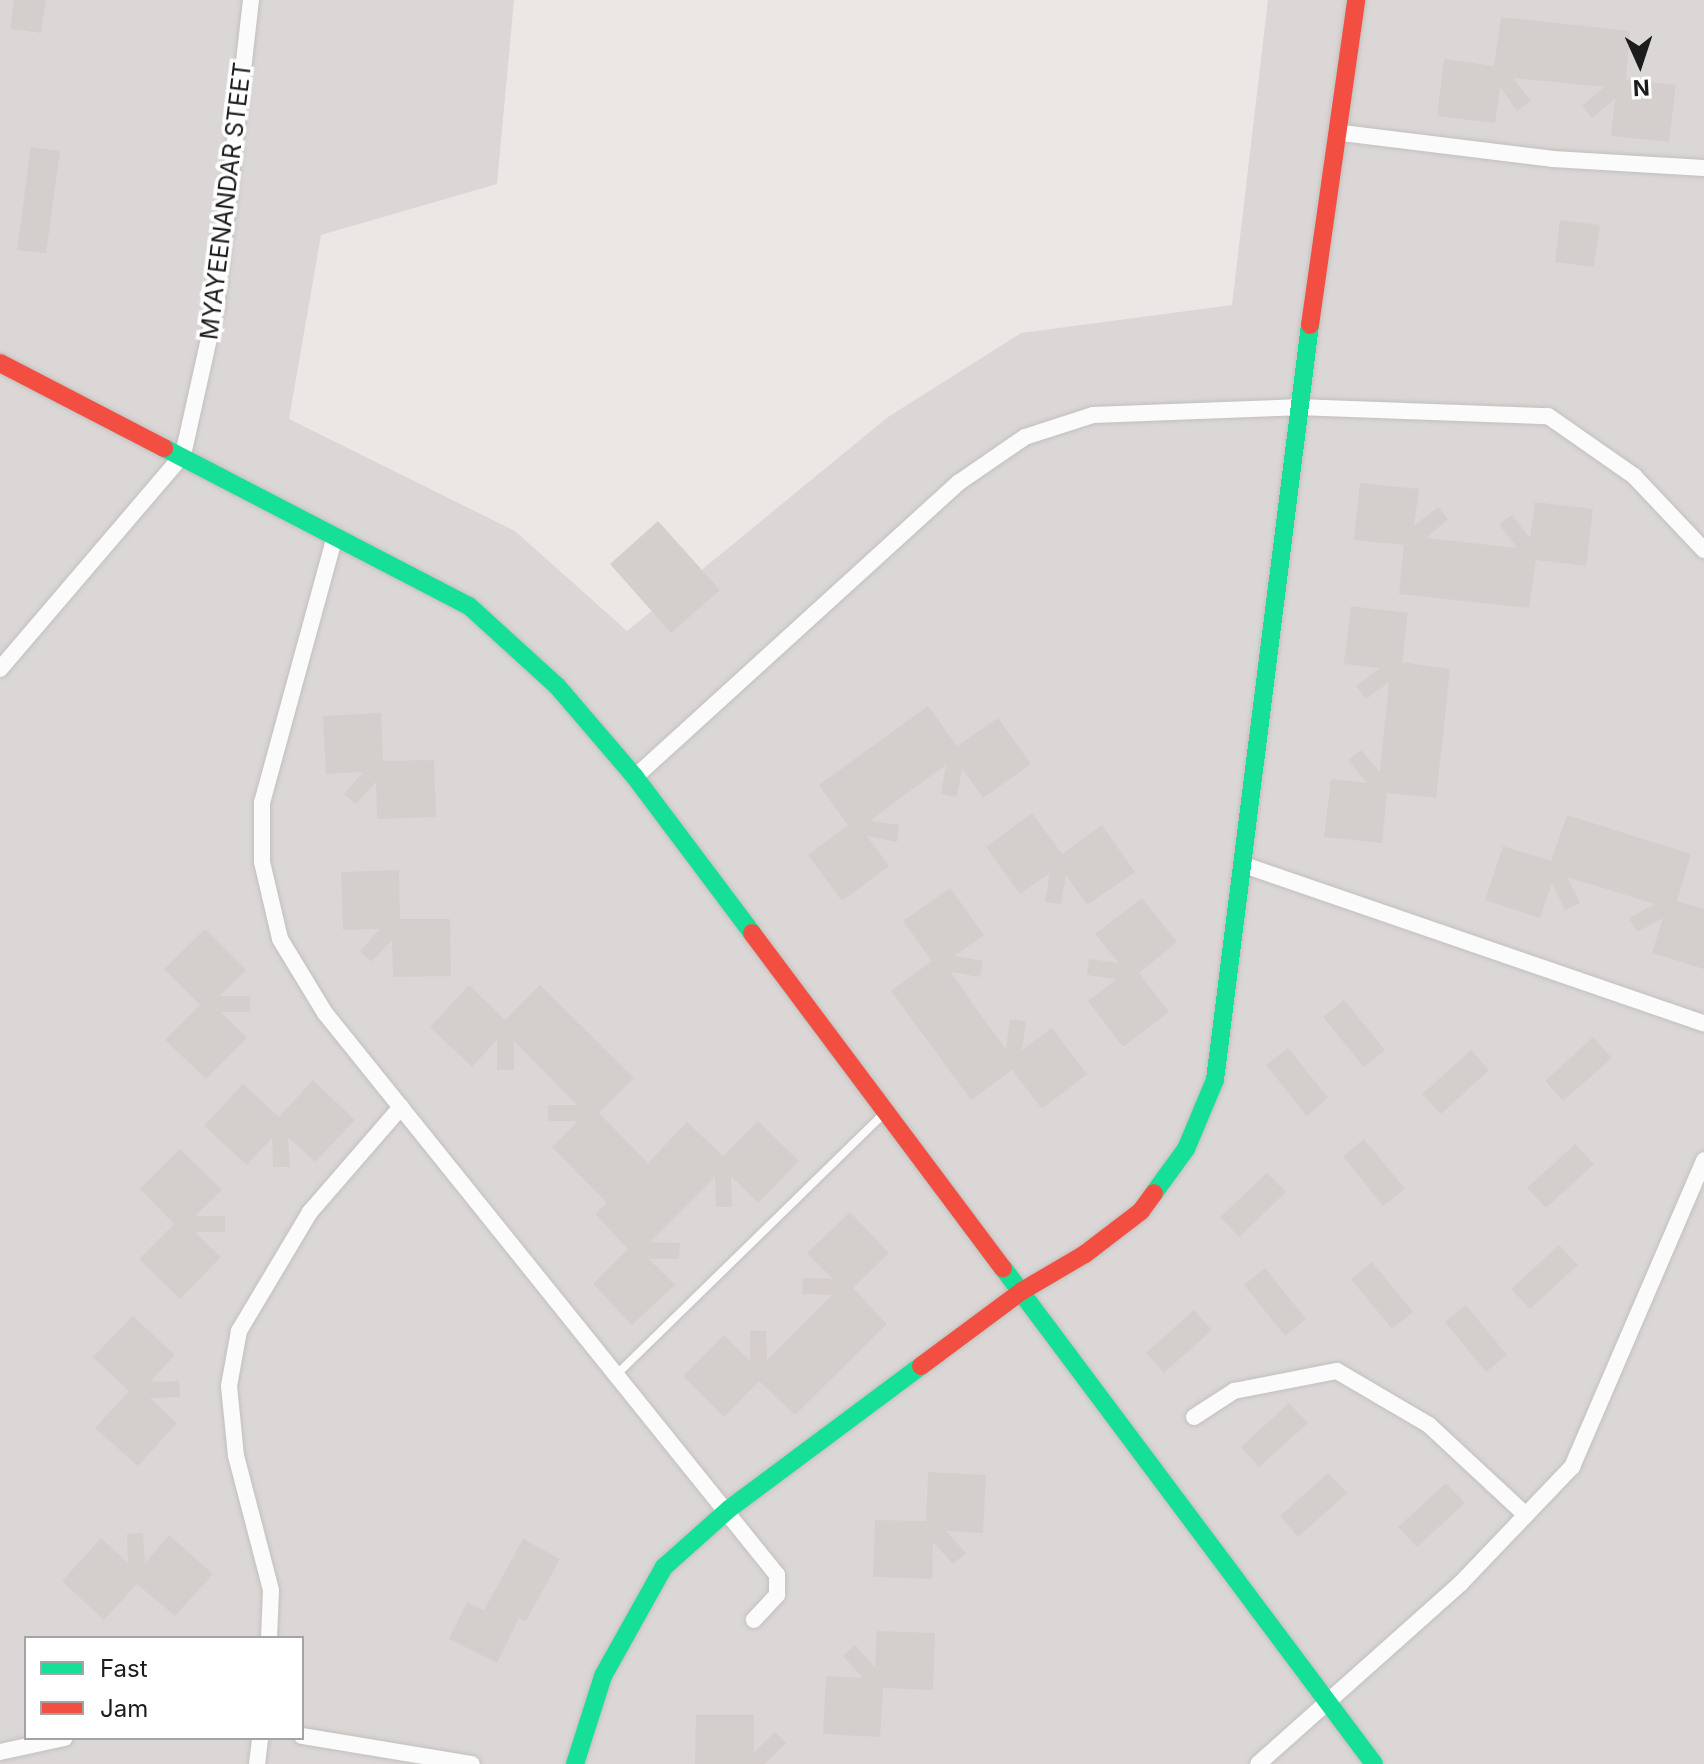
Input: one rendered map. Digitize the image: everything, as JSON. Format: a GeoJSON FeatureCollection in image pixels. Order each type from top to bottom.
{"type":"FeatureCollection","features":[{"type":"Feature","properties":{"kind":"street","name":"MYAYEENANDAR STEET"},"geometry":{"type":"LineString","coordinates":[[0,669],[183,455],[216,307],[251,0]]}},
{"type":"Feature","properties":{"kind":"street"},"geometry":{"type":"LineString","coordinates":[[575,1764],[603,1676],[664,1567],[729,1509],[1022,1291],[1085,1254],[1141,1211],[1186,1149],[1215,1080],[1244,865],[1297,407],[1342,133],[1356,0]]}},
{"type":"Feature","properties":{"kind":"street"},"geometry":{"type":"LineString","coordinates":[[1342,133],[1553,159],[1704,168]]}},
{"type":"Feature","properties":{"kind":"street"},"geometry":{"type":"LineString","coordinates":[[0,363],[183,455],[469,606],[557,686],[635,777],[1022,1291],[1324,1703],[1374,1764]]}},
{"type":"Feature","properties":{"kind":"street"},"geometry":{"type":"LineString","coordinates":[[635,777],[958,483],[1025,437],[1093,415],[1297,407],[1548,416],[1634,476],[1704,550]]}},
{"type":"Feature","properties":{"kind":"street"},"geometry":{"type":"LineString","coordinates":[[335,536],[262,802],[262,862],[280,939],[325,1013],[729,1509],[780,1586],[754,1620]]}},
{"type":"Feature","properties":{"kind":"street"},"geometry":{"type":"LineString","coordinates":[[1244,865],[1704,1023]]}},
{"type":"Feature","properties":{"kind":"street"},"geometry":{"type":"LineString","coordinates":[[269,1636],[271,1590],[236,1456],[229,1386],[239,1331],[310,1212],[401,1107]]}},
{"type":"Feature","properties":{"kind":"street"},"geometry":{"type":"LineString","coordinates":[[1258,1764],[1461,1583],[1572,1467],[1704,1160]]}},
{"type":"Feature","properties":{"kind":"street"},"geometry":{"type":"LineString","coordinates":[[1194,1417],[1234,1391],[1337,1371],[1429,1425],[1526,1515]]}},
{"type":"Feature","properties":{"kind":"street"},"geometry":{"type":"LineString","coordinates":[[304,1736],[472,1764]]}},
{"type":"Feature","properties":{"kind":"street"},"geometry":{"type":"LineString","coordinates":[[0,1752],[56,1740]]}},
{"type":"Feature","properties":{"kind":"street"},"geometry":{"type":"LineString","coordinates":[[257,1764],[260,1740]]}},
{"type":"Feature","properties":{"kind":"lane"},"geometry":{"type":"LineString","coordinates":[[618,1373],[886,1111]]}},
{"type":"Feature","properties":{"kind":"shaded area"},"geometry":{"type":"Polygon","coordinates":[[[0,0],[514,0],[497,184],[321,235],[289,419],[515,531],[627,631],[888,417],[1021,333],[1232,305],[1268,0],[1704,0],[1704,1764],[0,1764],[0,0]]]}},
{"type":"Feature","properties":{"kind":"building"},"geometry":{"type":"Polygon","coordinates":[[[14,0],[46,0],[41,33],[10,29],[14,0]]]}},
{"type":"Feature","properties":{"kind":"building"},"geometry":{"type":"Polygon","coordinates":[[[1501,17],[1630,31],[1626,80],[1676,85],[1669,142],[1611,136],[1615,99],[1592,118],[1582,106],[1604,87],[1513,78],[1531,101],[1517,111],[1500,87],[1495,123],[1437,116],[1444,59],[1494,66],[1501,17]]]}},
{"type":"Feature","properties":{"kind":"building"},"geometry":{"type":"Polygon","coordinates":[[[31,147],[60,151],[46,253],[17,250],[31,147]]]}},
{"type":"Feature","properties":{"kind":"building"},"geometry":{"type":"Polygon","coordinates":[[[1560,220],[1600,225],[1594,267],[1555,262],[1560,220]]]}},
{"type":"Feature","properties":{"kind":"building"},"geometry":{"type":"Polygon","coordinates":[[[1360,483],[1419,489],[1414,526],[1438,507],[1448,519],[1426,538],[1517,548],[1499,524],[1512,515],[1530,538],[1535,502],[1593,509],[1586,566],[1536,560],[1529,608],[1399,594],[1404,545],[1354,540],[1360,483]]]}},
{"type":"Feature","properties":{"kind":"building"},"geometry":{"type":"Polygon","coordinates":[[[658,521],[720,590],[671,633],[610,564],[658,521]]]}},
{"type":"Feature","properties":{"kind":"building"},"geometry":{"type":"Polygon","coordinates":[[[1351,606],[1408,613],[1402,662],[1450,669],[1436,798],[1387,793],[1382,843],[1324,837],[1331,779],[1367,783],[1348,760],[1361,750],[1380,772],[1389,682],[1366,699],[1356,686],[1380,668],[1344,664],[1351,606]]]}},
{"type":"Feature","properties":{"kind":"building"},"geometry":{"type":"Polygon","coordinates":[[[928,706],[957,746],[998,718],[1031,764],[983,798],[962,768],[957,797],[941,794],[946,765],[899,799],[870,821],[899,825],[897,842],[867,836],[889,866],[842,901],[808,855],[848,825],[819,785],[928,706]]]}},
{"type":"Feature","properties":{"kind":"building"},"geometry":{"type":"Polygon","coordinates":[[[381,713],[383,761],[434,760],[436,817],[377,819],[376,782],[356,804],[344,794],[363,772],[326,774],[323,716],[381,713]]]}},
{"type":"Feature","properties":{"kind":"building"},"geometry":{"type":"Polygon","coordinates":[[[1032,813],[1062,854],[1102,825],[1135,872],[1087,905],[1066,875],[1061,904],[1045,902],[1050,873],[1020,894],[986,847],[1032,813]]]}},
{"type":"Feature","properties":{"kind":"building"},"geometry":{"type":"Polygon","coordinates":[[[1567,815],[1691,854],[1677,901],[1704,909],[1704,969],[1652,953],[1663,918],[1637,932],[1629,918],[1655,904],[1567,877],[1580,903],[1565,910],[1552,883],[1540,918],[1485,900],[1503,846],[1551,861],[1567,815]]]}},
{"type":"Feature","properties":{"kind":"building"},"geometry":{"type":"Polygon","coordinates":[[[399,870],[400,919],[450,919],[451,976],[393,977],[392,940],[371,962],[360,951],[380,929],[343,930],[341,872],[399,870]]]}},
{"type":"Feature","properties":{"kind":"building"},"geometry":{"type":"Polygon","coordinates":[[[950,888],[984,935],[954,956],[983,961],[980,977],[951,972],[972,1003],[1006,1049],[1010,1019],[1026,1021],[1022,1050],[1052,1028],[1087,1074],[1042,1109],[1012,1070],[971,1100],[891,991],[932,961],[903,921],[950,888]]]}},
{"type":"Feature","properties":{"kind":"building"},"geometry":{"type":"Polygon","coordinates":[[[1142,898],[1177,942],[1139,973],[1169,1012],[1123,1047],[1088,1001],[1117,979],[1087,975],[1089,959],[1119,963],[1095,934],[1142,898]]]}},
{"type":"Feature","properties":{"kind":"building"},"geometry":{"type":"Polygon","coordinates":[[[205,929],[246,970],[220,996],[250,996],[250,1012],[221,1012],[247,1038],[206,1079],[165,1040],[200,1005],[164,969],[205,929]]]}},
{"type":"Feature","properties":{"kind":"building"},"geometry":{"type":"Polygon","coordinates":[[[469,985],[505,1020],[540,985],[634,1078],[599,1113],[648,1163],[687,1122],[723,1156],[758,1121],[799,1161],[758,1203],[731,1176],[732,1207],[716,1207],[715,1177],[650,1242],[680,1243],[679,1259],[649,1259],[675,1285],[632,1325],[593,1284],[628,1249],[595,1214],[607,1203],[552,1147],[578,1121],[548,1121],[548,1105],[577,1105],[514,1041],[514,1070],[497,1070],[497,1040],[472,1067],[430,1027],[469,985]]]}},
{"type":"Feature","properties":{"kind":"building"},"geometry":{"type":"Polygon","coordinates":[[[1344,1000],[1385,1050],[1364,1067],[1323,1017],[1344,1000]]]}},
{"type":"Feature","properties":{"kind":"building"},"geometry":{"type":"Polygon","coordinates":[[[1593,1037],[1612,1058],[1563,1101],[1545,1081],[1593,1037]]]}},
{"type":"Feature","properties":{"kind":"building"},"geometry":{"type":"Polygon","coordinates":[[[1288,1048],[1328,1098],[1307,1116],[1266,1065],[1288,1048]]]}},
{"type":"Feature","properties":{"kind":"building"},"geometry":{"type":"Polygon","coordinates":[[[1471,1050],[1489,1070],[1441,1114],[1422,1094],[1471,1050]]]}},
{"type":"Feature","properties":{"kind":"building"},"geometry":{"type":"Polygon","coordinates":[[[313,1080],[355,1120],[315,1162],[288,1137],[290,1167],[273,1167],[272,1138],[247,1165],[204,1126],[243,1084],[279,1117],[313,1080]]]}},
{"type":"Feature","properties":{"kind":"building"},"geometry":{"type":"Polygon","coordinates":[[[1364,1139],[1405,1189],[1383,1206],[1343,1156],[1364,1139]]]}},
{"type":"Feature","properties":{"kind":"building"},"geometry":{"type":"Polygon","coordinates":[[[1575,1144],[1594,1164],[1546,1208],[1527,1188],[1575,1144]]]}},
{"type":"Feature","properties":{"kind":"building"},"geometry":{"type":"Polygon","coordinates":[[[180,1149],[222,1190],[195,1216],[225,1216],[225,1232],[195,1232],[221,1257],[180,1299],[139,1259],[174,1224],[140,1189],[180,1149]]]}},
{"type":"Feature","properties":{"kind":"building"},"geometry":{"type":"Polygon","coordinates":[[[1267,1173],[1286,1192],[1239,1237],[1220,1217],[1267,1173]]]}},
{"type":"Feature","properties":{"kind":"building"},"geometry":{"type":"Polygon","coordinates":[[[850,1212],[889,1253],[853,1288],[887,1324],[795,1415],[759,1381],[724,1417],[683,1376],[724,1335],[750,1361],[750,1331],[766,1331],[767,1360],[832,1295],[802,1294],[803,1278],[833,1279],[807,1253],[850,1212]]]}},
{"type":"Feature","properties":{"kind":"building"},"geometry":{"type":"Polygon","coordinates":[[[1559,1245],[1578,1265],[1530,1309],[1511,1289],[1559,1245]]]}},
{"type":"Feature","properties":{"kind":"building"},"geometry":{"type":"Polygon","coordinates":[[[1372,1262],[1413,1312],[1392,1329],[1351,1279],[1372,1262]]]}},
{"type":"Feature","properties":{"kind":"building"},"geometry":{"type":"Polygon","coordinates":[[[1265,1268],[1306,1319],[1285,1336],[1244,1285],[1265,1268]]]}},
{"type":"Feature","properties":{"kind":"building"},"geometry":{"type":"Polygon","coordinates":[[[1466,1305],[1507,1355],[1486,1372],[1445,1322],[1466,1305]]]}},
{"type":"Feature","properties":{"kind":"building"},"geometry":{"type":"Polygon","coordinates":[[[1194,1310],[1212,1330],[1164,1373],[1146,1353],[1194,1310]]]}},
{"type":"Feature","properties":{"kind":"building"},"geometry":{"type":"Polygon","coordinates":[[[133,1316],[175,1355],[150,1382],[179,1381],[180,1397],[150,1398],[177,1423],[138,1466],[95,1428],[129,1391],[93,1357],[133,1316]]]}},
{"type":"Feature","properties":{"kind":"building"},"geometry":{"type":"Polygon","coordinates":[[[1289,1403],[1308,1423],[1259,1467],[1241,1447],[1289,1403]]]}},
{"type":"Feature","properties":{"kind":"building"},"geometry":{"type":"Polygon","coordinates":[[[928,1472],[986,1475],[983,1533],[946,1531],[966,1553],[953,1564],[933,1542],[932,1579],[873,1577],[875,1520],[926,1521],[928,1472]]]}},
{"type":"Feature","properties":{"kind":"building"},"geometry":{"type":"Polygon","coordinates":[[[1328,1473],[1347,1493],[1298,1537],[1280,1516],[1328,1473]]]}},
{"type":"Feature","properties":{"kind":"building"},"geometry":{"type":"Polygon","coordinates":[[[1446,1483],[1465,1503],[1417,1547],[1398,1527],[1446,1483]]]}},
{"type":"Feature","properties":{"kind":"building"},"geometry":{"type":"Polygon","coordinates":[[[143,1533],[145,1563],[169,1535],[213,1574],[175,1616],[137,1584],[104,1620],[62,1581],[101,1538],[128,1563],[127,1534],[143,1533]]]}},
{"type":"Feature","properties":{"kind":"building"},"geometry":{"type":"Polygon","coordinates":[[[523,1539],[560,1559],[526,1621],[519,1618],[497,1663],[449,1639],[467,1602],[484,1610],[523,1539]]]}},
{"type":"Feature","properties":{"kind":"building"},"geometry":{"type":"Polygon","coordinates":[[[877,1631],[935,1633],[933,1690],[883,1688],[880,1737],[823,1734],[826,1676],[863,1678],[843,1656],[855,1645],[875,1667],[877,1631]]]}},
{"type":"Feature","properties":{"kind":"building"},"geometry":{"type":"Polygon","coordinates":[[[696,1715],[754,1715],[754,1752],[775,1732],[786,1743],[765,1764],[695,1764],[696,1715]]]}},
{"type":"Feature","properties":{"kind":"traffic: fast"},"geometry":{"type":"LineString","coordinates":[[1154,1193],[1186,1149],[1215,1080],[1310,325]]}},
{"type":"Feature","properties":{"kind":"traffic: fast"},"geometry":{"type":"LineString","coordinates":[[164,448],[469,606],[557,686],[635,777],[752,933]]}},
{"type":"Feature","properties":{"kind":"traffic: fast"},"geometry":{"type":"LineString","coordinates":[[1003,1268],[1374,1764]]}},
{"type":"Feature","properties":{"kind":"traffic: fast"},"geometry":{"type":"LineString","coordinates":[[575,1764],[603,1676],[664,1567],[729,1509],[921,1366]]}},
{"type":"Feature","properties":{"kind":"traffic: jam"},"geometry":{"type":"LineString","coordinates":[[1310,325],[1356,0]]}},
{"type":"Feature","properties":{"kind":"traffic: jam"},"geometry":{"type":"LineString","coordinates":[[0,363],[164,448]]}},
{"type":"Feature","properties":{"kind":"traffic: jam"},"geometry":{"type":"LineString","coordinates":[[752,933],[1003,1268]]}},
{"type":"Feature","properties":{"kind":"traffic: jam"},"geometry":{"type":"LineString","coordinates":[[921,1366],[1022,1291],[1085,1254],[1141,1211],[1154,1193]]}}]}
